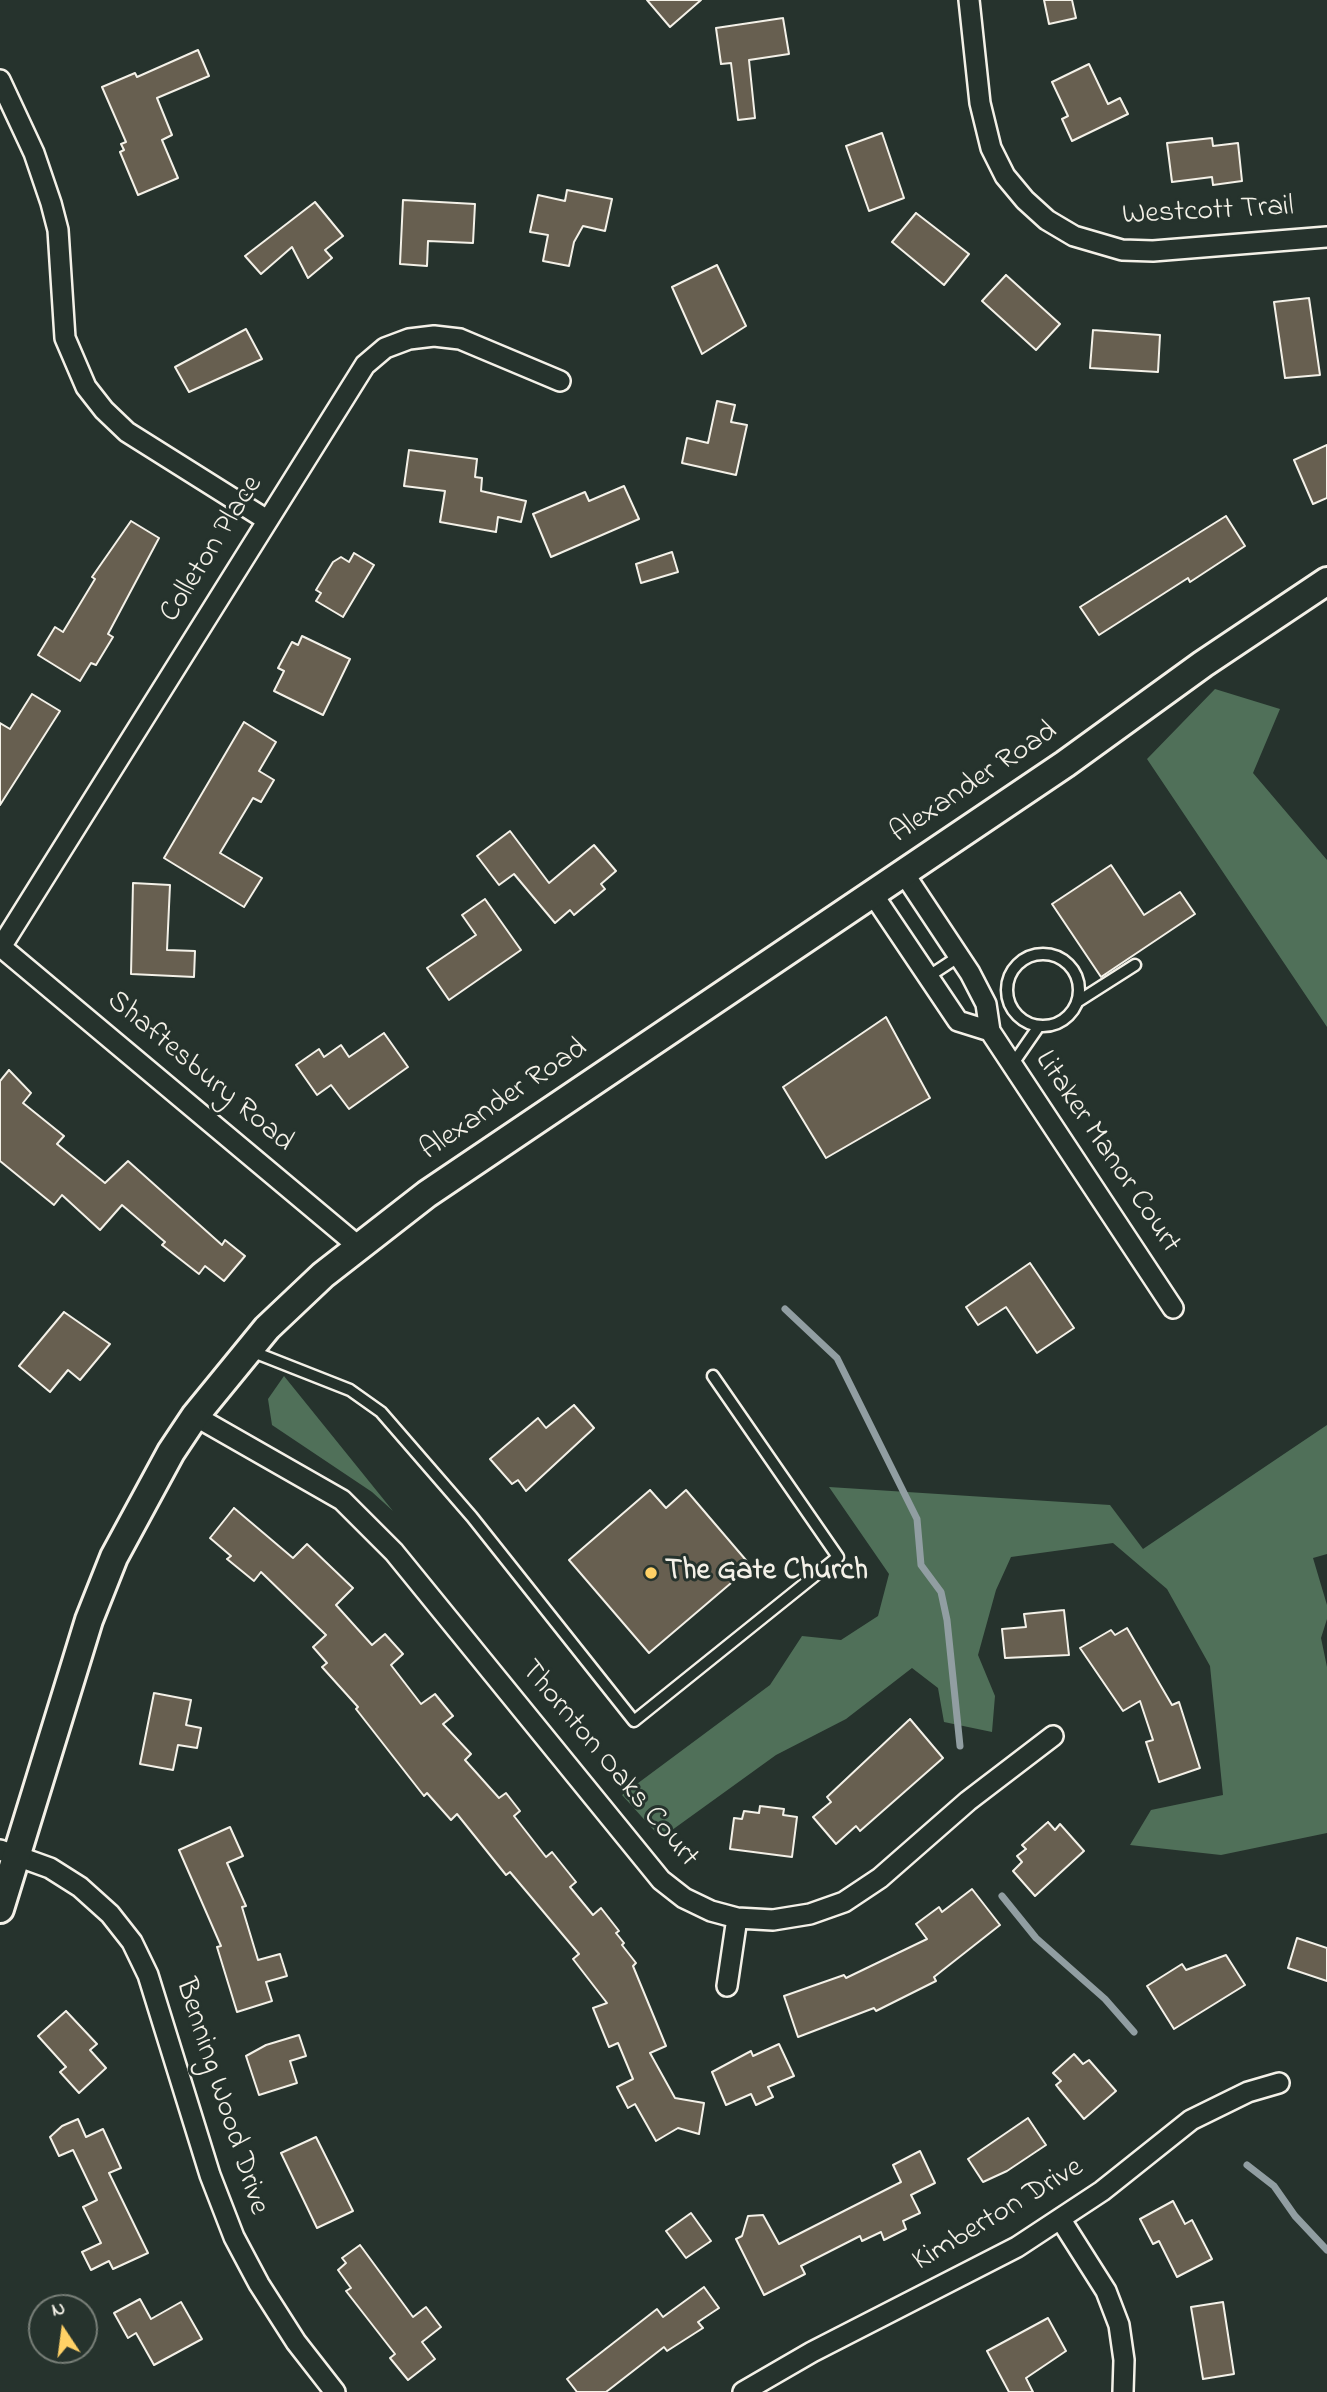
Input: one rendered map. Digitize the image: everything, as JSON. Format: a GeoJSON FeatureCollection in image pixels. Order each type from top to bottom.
{"type":"FeatureCollection","features":[{"type":"Feature","properties":{"kind":"street","name":"Westcott Trail"},"geometry":{"type":"LineString","coordinates":[[969,0],[980,103],[991,148],[1005,176],[1025,200],[1047,220],[1074,236],[1122,250],[1153,251],[1327,237]]}},
{"type":"Feature","properties":{"kind":"street"},"geometry":{"type":"LineString","coordinates":[[0,80],[34,153],[51,203],[58,230],[65,338],[86,387],[104,410],[127,432],[267,520]]}},
{"type":"Feature","properties":{"kind":"street","name":"Colleton Place"},"geometry":{"type":"LineString","coordinates":[[1,947],[365,365],[385,348],[409,339],[434,336],[460,339],[559,381]]}},
{"type":"Feature","properties":{"kind":"street","name":"Alexander Road"},"geometry":{"type":"LineString","coordinates":[[0,1909],[9,1853],[89,1620],[114,1557],[171,1452],[195,1416],[247,1350],[323,1275],[427,1195],[1327,581]]}},
{"type":"Feature","properties":{"kind":"street","name":"Litaker Manor Court"},"geometry":{"type":"LineString","coordinates":[[903,872],[986,1004],[990,1031],[1174,1308]]}},
{"type":"Feature","properties":{"kind":"street"},"geometry":{"type":"LineString","coordinates":[[872,893],[958,1021],[990,1031]]}},
{"type":"Feature","properties":{"kind":"street","name":"Shaftesbury Road"},"geometry":{"type":"LineString","coordinates":[[1,947],[359,1246]]}},
{"type":"Feature","properties":{"kind":"street","name":"Thornton Oaks Court"},"geometry":{"type":"LineString","coordinates":[[195,1416],[342,1500],[394,1552],[661,1880],[684,1898],[711,1911],[737,1918],[774,1920],[810,1914],[844,1902],[880,1878],[968,1801],[1053,1736]]}},
{"type":"Feature","properties":{"kind":"street","name":"Benning Wood Drive"},"geometry":{"type":"LineString","coordinates":[[9,1853],[50,1868],[80,1887],[110,1914],[132,1942],[148,1975],[210,2175],[234,2237],[288,2330],[335,2392]]}},
{"type":"Feature","properties":{"kind":"street"},"geometry":{"type":"LineString","coordinates":[[727,1986],[737,1918]]}},
{"type":"Feature","properties":{"kind":"street","name":"Kimberton Drive"},"geometry":{"type":"LineString","coordinates":[[743,2392],[812,2352],[1017,2247],[1062,2220],[1191,2120],[1238,2096],[1279,2084]]}},
{"type":"Feature","properties":{"kind":"street"},"geometry":{"type":"LineString","coordinates":[[1062,2220],[1106,2291],[1119,2325],[1124,2360],[1123,2392]]}},
{"type":"Feature","properties":{"kind":"lane"},"geometry":{"type":"LineString","coordinates":[[1077,1002],[1077,978],[1071,967],[1051,954],[1028,957],[1011,972],[1007,995],[1018,1016],[1039,1026],[1062,1020],[1077,1002],[1135,965]]}},
{"type":"Feature","properties":{"kind":"lane"},"geometry":{"type":"LineString","coordinates":[[929,976],[958,957]]}},
{"type":"Feature","properties":{"kind":"lane"},"geometry":{"type":"LineString","coordinates":[[1012,1065],[1039,1026]]}},
{"type":"Feature","properties":{"kind":"lane"},"geometry":{"type":"LineString","coordinates":[[247,1350],[350,1390],[381,1412],[472,1517],[634,1721],[838,1557],[713,1376]]}},
{"type":"Feature","properties":{"kind":"green space"},"geometry":{"type":"Polygon","coordinates":[[[1215,689],[1280,709],[1253,773],[1327,860],[1327,1027],[1147,759],[1215,689]]]}},
{"type":"Feature","properties":{"kind":"green space"},"geometry":{"type":"Polygon","coordinates":[[[284,1376],[393,1511],[372,1492],[272,1425],[268,1399],[284,1376]]]}},
{"type":"Feature","properties":{"kind":"green space"},"geometry":{"type":"Polygon","coordinates":[[[1327,1425],[1327,1554],[1313,1558],[1327,1605],[1327,1619],[1321,1638],[1327,1667],[1327,1833],[1221,1855],[1130,1845],[1151,1810],[1223,1795],[1210,1666],[1167,1589],[1113,1543],[1011,1557],[996,1590],[978,1655],[995,1696],[992,1732],[944,1722],[938,1688],[912,1668],[846,1719],[776,1755],[661,1838],[622,1795],[770,1685],[802,1636],[841,1640],[878,1616],[889,1574],[829,1487],[1110,1505],[1143,1549],[1327,1425]]]}},
{"type":"Feature","properties":{"kind":"building"},"geometry":{"type":"Polygon","coordinates":[[[647,0],[701,0],[670,27],[647,0]]]}},
{"type":"Feature","properties":{"kind":"building"},"geometry":{"type":"Polygon","coordinates":[[[1044,0],[1072,0],[1076,18],[1049,24],[1044,0]]]}},
{"type":"Feature","properties":{"kind":"building"},"geometry":{"type":"Polygon","coordinates":[[[783,18],[789,54],[749,60],[755,118],[738,120],[731,63],[721,64],[716,28],[783,18]]]}},
{"type":"Feature","properties":{"kind":"building"},"geometry":{"type":"Polygon","coordinates":[[[198,50],[209,76],[157,98],[172,135],[162,140],[178,178],[138,195],[120,152],[124,150],[121,144],[126,142],[102,87],[135,73],[137,77],[198,50]]]}},
{"type":"Feature","properties":{"kind":"building"},"geometry":{"type":"Polygon","coordinates":[[[1089,64],[1108,104],[1120,98],[1128,114],[1072,141],[1062,119],[1068,116],[1052,82],[1089,64]]]}},
{"type":"Feature","properties":{"kind":"building"},"geometry":{"type":"Polygon","coordinates":[[[882,133],[904,198],[869,211],[846,146],[882,133]]]}},
{"type":"Feature","properties":{"kind":"building"},"geometry":{"type":"Polygon","coordinates":[[[1212,138],[1213,146],[1238,143],[1242,181],[1213,185],[1212,177],[1172,182],[1167,143],[1212,138]]]}},
{"type":"Feature","properties":{"kind":"building"},"geometry":{"type":"Polygon","coordinates":[[[567,190],[612,199],[605,231],[583,226],[574,242],[569,266],[543,261],[548,235],[530,232],[538,195],[565,201],[567,190]]]}},
{"type":"Feature","properties":{"kind":"building"},"geometry":{"type":"Polygon","coordinates":[[[403,200],[475,204],[473,243],[428,241],[427,266],[400,264],[403,200]]]}},
{"type":"Feature","properties":{"kind":"building"},"geometry":{"type":"Polygon","coordinates":[[[315,202],[343,236],[325,250],[332,258],[308,278],[292,247],[261,274],[245,256],[315,202]]]}},
{"type":"Feature","properties":{"kind":"building"},"geometry":{"type":"Polygon","coordinates":[[[916,213],[969,254],[944,285],[892,242],[916,213]]]}},
{"type":"Feature","properties":{"kind":"building"},"geometry":{"type":"Polygon","coordinates":[[[717,265],[746,326],[702,354],[672,287],[717,265]]]}},
{"type":"Feature","properties":{"kind":"building"},"geometry":{"type":"Polygon","coordinates":[[[1006,275],[1060,324],[1036,350],[982,301],[1006,275]]]}},
{"type":"Feature","properties":{"kind":"building"},"geometry":{"type":"Polygon","coordinates":[[[1309,298],[1320,375],[1285,378],[1274,302],[1309,298]]]}},
{"type":"Feature","properties":{"kind":"building"},"geometry":{"type":"Polygon","coordinates":[[[246,329],[262,359],[189,392],[175,367],[246,329]]]}},
{"type":"Feature","properties":{"kind":"building"},"geometry":{"type":"Polygon","coordinates":[[[1093,330],[1160,335],[1158,372],[1090,368],[1093,330]]]}},
{"type":"Feature","properties":{"kind":"building"},"geometry":{"type":"Polygon","coordinates":[[[717,401],[735,405],[731,422],[747,425],[736,475],[682,463],[687,438],[708,443],[717,401]]]}},
{"type":"Feature","properties":{"kind":"building"},"geometry":{"type":"Polygon","coordinates":[[[1327,445],[1327,498],[1313,504],[1294,460],[1327,445]]]}},
{"type":"Feature","properties":{"kind":"building"},"geometry":{"type":"Polygon","coordinates":[[[409,450],[477,459],[475,477],[482,478],[481,491],[526,501],[521,522],[498,517],[496,532],[440,522],[445,491],[404,486],[409,450]]]}},
{"type":"Feature","properties":{"kind":"building"},"geometry":{"type":"Polygon","coordinates":[[[624,486],[639,519],[551,557],[533,514],[585,492],[589,501],[624,486]]]}},
{"type":"Feature","properties":{"kind":"building"},"geometry":{"type":"Polygon","coordinates":[[[1226,516],[1245,546],[1190,582],[1188,578],[1099,635],[1080,607],[1226,516]]]}},
{"type":"Feature","properties":{"kind":"building"},"geometry":{"type":"Polygon","coordinates":[[[131,521],[159,538],[108,634],[113,637],[96,665],[91,663],[80,681],[38,655],[55,627],[63,632],[95,579],[92,577],[131,521]]]}},
{"type":"Feature","properties":{"kind":"building"},"geometry":{"type":"Polygon","coordinates":[[[672,552],[678,572],[641,583],[636,564],[672,552]]]}},
{"type":"Feature","properties":{"kind":"building"},"geometry":{"type":"Polygon","coordinates":[[[354,553],[374,565],[343,617],[316,601],[321,593],[316,590],[333,562],[341,557],[349,562],[354,553]]]}},
{"type":"Feature","properties":{"kind":"building"},"geometry":{"type":"Polygon","coordinates":[[[302,636],[350,659],[323,715],[274,691],[284,671],[278,668],[292,642],[298,645],[302,636]]]}},
{"type":"Feature","properties":{"kind":"building"},"geometry":{"type":"Polygon","coordinates":[[[32,694],[60,711],[0,805],[0,723],[10,729],[32,694]]]}},
{"type":"Feature","properties":{"kind":"building"},"geometry":{"type":"Polygon","coordinates":[[[244,722],[276,742],[259,771],[274,780],[261,802],[253,798],[220,853],[262,878],[244,907],[164,858],[244,722]]]}},
{"type":"Feature","properties":{"kind":"building"},"geometry":{"type":"Polygon","coordinates":[[[510,831],[549,883],[594,845],[616,871],[601,884],[605,889],[574,915],[570,910],[555,923],[514,874],[499,885],[477,856],[510,831]]]}},
{"type":"Feature","properties":{"kind":"building"},"geometry":{"type":"Polygon","coordinates":[[[1111,865],[1144,915],[1180,892],[1195,914],[1101,977],[1052,904],[1111,865]]]}},
{"type":"Feature","properties":{"kind":"building"},"geometry":{"type":"Polygon","coordinates":[[[133,883],[170,885],[167,950],[195,951],[194,977],[131,974],[133,883]]]}},
{"type":"Feature","properties":{"kind":"building"},"geometry":{"type":"Polygon","coordinates":[[[485,899],[521,950],[449,1000],[427,968],[476,935],[462,915],[485,899]]]}},
{"type":"Feature","properties":{"kind":"building"},"geometry":{"type":"Polygon","coordinates":[[[886,1017],[930,1098],[826,1158],[783,1087],[886,1017]]]}},
{"type":"Feature","properties":{"kind":"building"},"geometry":{"type":"Polygon","coordinates":[[[384,1033],[408,1067],[349,1109],[331,1085],[317,1095],[296,1065],[319,1049],[324,1057],[341,1045],[349,1057],[384,1033]]]}},
{"type":"Feature","properties":{"kind":"building"},"geometry":{"type":"Polygon","coordinates":[[[9,1070],[31,1093],[23,1103],[64,1136],[57,1144],[105,1183],[128,1161],[222,1245],[225,1240],[245,1256],[224,1281],[205,1266],[199,1274],[162,1245],[165,1242],[122,1205],[100,1230],[62,1195],[54,1205],[0,1161],[0,1081],[9,1070]]]}},
{"type":"Feature","properties":{"kind":"building"},"geometry":{"type":"Polygon","coordinates":[[[1030,1263],[1074,1328],[1037,1353],[1006,1307],[978,1325],[966,1307],[1030,1263]]]}},
{"type":"Feature","properties":{"kind":"building"},"geometry":{"type":"Polygon","coordinates":[[[64,1312],[110,1344],[80,1380],[68,1370],[50,1392],[19,1366],[64,1312]]]}},
{"type":"Feature","properties":{"kind":"building"},"geometry":{"type":"Polygon","coordinates":[[[574,1405],[594,1428],[526,1491],[518,1480],[512,1484],[490,1459],[538,1418],[546,1428],[574,1405]]]}},
{"type":"Feature","properties":{"kind":"building","name":"The Gate Church"},"geometry":{"type":"Polygon","coordinates":[[[650,1490],[666,1508],[686,1490],[751,1566],[649,1653],[569,1560],[650,1490]]]}},
{"type":"Feature","properties":{"kind":"building"},"geometry":{"type":"Polygon","coordinates":[[[234,1508],[293,1558],[307,1544],[353,1588],[336,1605],[372,1645],[385,1634],[403,1654],[391,1665],[421,1704],[435,1694],[453,1716],[443,1724],[471,1754],[465,1760],[499,1798],[506,1793],[520,1811],[514,1816],[546,1857],[552,1852],[576,1882],[570,1887],[593,1915],[601,1908],[619,1931],[616,1933],[624,1943],[622,1945],[636,1963],[633,1966],[666,2046],[650,2053],[675,2098],[704,2103],[699,2134],[678,2128],[656,2141],[635,2104],[628,2108],[617,2087],[633,2079],[618,2043],[609,2047],[593,2008],[607,2003],[573,1959],[579,1954],[510,1872],[506,1875],[457,1814],[451,1820],[427,1793],[424,1796],[356,1709],[358,1707],[322,1667],[327,1663],[313,1647],[326,1635],[261,1572],[254,1581],[227,1559],[231,1556],[210,1538],[234,1508]]]}},
{"type":"Feature","properties":{"kind":"building"},"geometry":{"type":"Polygon","coordinates":[[[1064,1610],[1069,1655],[1005,1658],[1002,1629],[1026,1627],[1024,1614],[1064,1610]]]}},
{"type":"Feature","properties":{"kind":"building"},"geometry":{"type":"Polygon","coordinates":[[[1127,1628],[1172,1705],[1179,1702],[1200,1768],[1159,1782],[1146,1742],[1153,1740],[1140,1701],[1123,1711],[1080,1648],[1111,1630],[1115,1635],[1127,1628]]]}},
{"type":"Feature","properties":{"kind":"building"},"geometry":{"type":"Polygon","coordinates":[[[154,1693],[191,1700],[186,1725],[201,1728],[197,1748],[178,1745],[173,1770],[140,1764],[154,1693]]]}},
{"type":"Feature","properties":{"kind":"building"},"geometry":{"type":"Polygon","coordinates":[[[910,1719],[943,1758],[860,1831],[856,1826],[836,1844],[813,1817],[831,1802],[827,1797],[910,1719]]]}},
{"type":"Feature","properties":{"kind":"building"},"geometry":{"type":"Polygon","coordinates":[[[760,1806],[784,1809],[783,1815],[797,1817],[792,1857],[730,1849],[734,1818],[742,1819],[744,1811],[759,1813],[760,1806]]]}},
{"type":"Feature","properties":{"kind":"building"},"geometry":{"type":"Polygon","coordinates":[[[1048,1822],[1055,1830],[1060,1824],[1084,1851],[1035,1896],[1013,1871],[1022,1862],[1017,1856],[1026,1849],[1022,1845],[1048,1822]]]}},
{"type":"Feature","properties":{"kind":"building"},"geometry":{"type":"Polygon","coordinates":[[[230,1827],[243,1856],[227,1863],[246,1906],[242,1907],[258,1960],[280,1954],[287,1976],[266,1982],[272,2001],[237,2012],[217,1947],[221,1946],[179,1850],[230,1827]]]}},
{"type":"Feature","properties":{"kind":"building"},"geometry":{"type":"Polygon","coordinates":[[[972,1889],[1000,1925],[934,1977],[936,1981],[876,2011],[874,2008],[798,2037],[784,1996],[844,1975],[846,1978],[927,1939],[916,1924],[939,1907],[942,1912],[972,1889]]]}},
{"type":"Feature","properties":{"kind":"building"},"geometry":{"type":"Polygon","coordinates":[[[1297,1938],[1327,1948],[1327,1981],[1288,1968],[1297,1938]]]}},
{"type":"Feature","properties":{"kind":"building"},"geometry":{"type":"Polygon","coordinates":[[[1226,1955],[1245,1985],[1174,2029],[1147,1986],[1182,1964],[1186,1970],[1226,1955]]]}},
{"type":"Feature","properties":{"kind":"building"},"geometry":{"type":"Polygon","coordinates":[[[66,2011],[97,2044],[90,2050],[106,2068],[79,2093],[60,2072],[66,2067],[38,2036],[66,2011]]]}},
{"type":"Feature","properties":{"kind":"building"},"geometry":{"type":"Polygon","coordinates":[[[299,2035],[306,2056],[290,2061],[297,2083],[259,2095],[246,2056],[266,2045],[299,2035]]]}},
{"type":"Feature","properties":{"kind":"building"},"geometry":{"type":"Polygon","coordinates":[[[779,2044],[794,2076],[768,2087],[773,2097],[756,2105],[751,2094],[726,2105],[712,2072],[751,2051],[753,2056],[779,2044]]]}},
{"type":"Feature","properties":{"kind":"building"},"geometry":{"type":"Polygon","coordinates":[[[1074,2054],[1083,2064],[1089,2060],[1116,2091],[1084,2119],[1056,2085],[1061,2081],[1053,2073],[1074,2054]]]}},
{"type":"Feature","properties":{"kind":"building"},"geometry":{"type":"Polygon","coordinates":[[[1028,2118],[1046,2145],[1007,2171],[983,2182],[968,2159],[1028,2118]]]}},
{"type":"Feature","properties":{"kind":"building"},"geometry":{"type":"Polygon","coordinates":[[[78,2119],[86,2137],[103,2129],[121,2168],[109,2173],[148,2253],[113,2269],[109,2261],[91,2270],[82,2252],[101,2243],[83,2207],[97,2200],[73,2150],[59,2156],[50,2137],[62,2126],[78,2119]]]}},
{"type":"Feature","properties":{"kind":"building"},"geometry":{"type":"Polygon","coordinates":[[[316,2137],[353,2211],[317,2228],[281,2153],[316,2137]]]}},
{"type":"Feature","properties":{"kind":"building"},"geometry":{"type":"Polygon","coordinates":[[[920,2151],[935,2183],[911,2195],[920,2213],[903,2221],[906,2229],[884,2240],[881,2232],[862,2241],[860,2236],[801,2266],[805,2274],[764,2295],[736,2239],[742,2236],[748,2216],[763,2215],[779,2244],[901,2182],[893,2165],[920,2151]]]}},
{"type":"Feature","properties":{"kind":"building"},"geometry":{"type":"Polygon","coordinates":[[[1173,2201],[1185,2224],[1192,2220],[1212,2259],[1177,2277],[1159,2241],[1153,2244],[1140,2219],[1173,2201]]]}},
{"type":"Feature","properties":{"kind":"building"},"geometry":{"type":"Polygon","coordinates":[[[691,2213],[711,2241],[686,2258],[666,2231],[691,2213]]]}},
{"type":"Feature","properties":{"kind":"building"},"geometry":{"type":"Polygon","coordinates":[[[360,2245],[413,2317],[426,2307],[441,2327],[422,2342],[435,2359],[408,2380],[390,2358],[395,2354],[346,2291],[351,2288],[338,2270],[346,2263],[342,2258],[360,2245]]]}},
{"type":"Feature","properties":{"kind":"building"},"geometry":{"type":"Polygon","coordinates":[[[704,2287],[719,2308],[698,2322],[703,2328],[667,2351],[664,2347],[606,2392],[577,2392],[567,2379],[657,2309],[663,2317],[704,2287]]]}},
{"type":"Feature","properties":{"kind":"building"},"geometry":{"type":"Polygon","coordinates":[[[140,2299],[151,2319],[181,2302],[202,2339],[154,2365],[136,2333],[128,2338],[114,2313],[140,2299]]]}},
{"type":"Feature","properties":{"kind":"building"},"geometry":{"type":"Polygon","coordinates":[[[1223,2302],[1234,2374],[1203,2379],[1191,2307],[1223,2302]]]}},
{"type":"Feature","properties":{"kind":"building"},"geometry":{"type":"Polygon","coordinates":[[[1048,2318],[1066,2351],[1026,2378],[1033,2392],[1009,2392],[987,2351],[1048,2318]]]}},
{"type":"Feature","properties":{"kind":"waterway"},"geometry":{"type":"LineString","coordinates":[[785,1309],[837,1358],[917,1519],[921,1565],[941,1592],[947,1620],[960,1746]]}},
{"type":"Feature","properties":{"kind":"waterway"},"geometry":{"type":"LineString","coordinates":[[1002,1896],[1036,1938],[1105,1999],[1134,2032]]}},
{"type":"Feature","properties":{"kind":"waterway"},"geometry":{"type":"LineString","coordinates":[[1247,2165],[1274,2186],[1295,2216],[1327,2250]]}},
{"type":"Feature","properties":{"kind":"place","name":"The Gate Church"},"geometry":{"type":"Point","coordinates":[651,1573]}}]}
